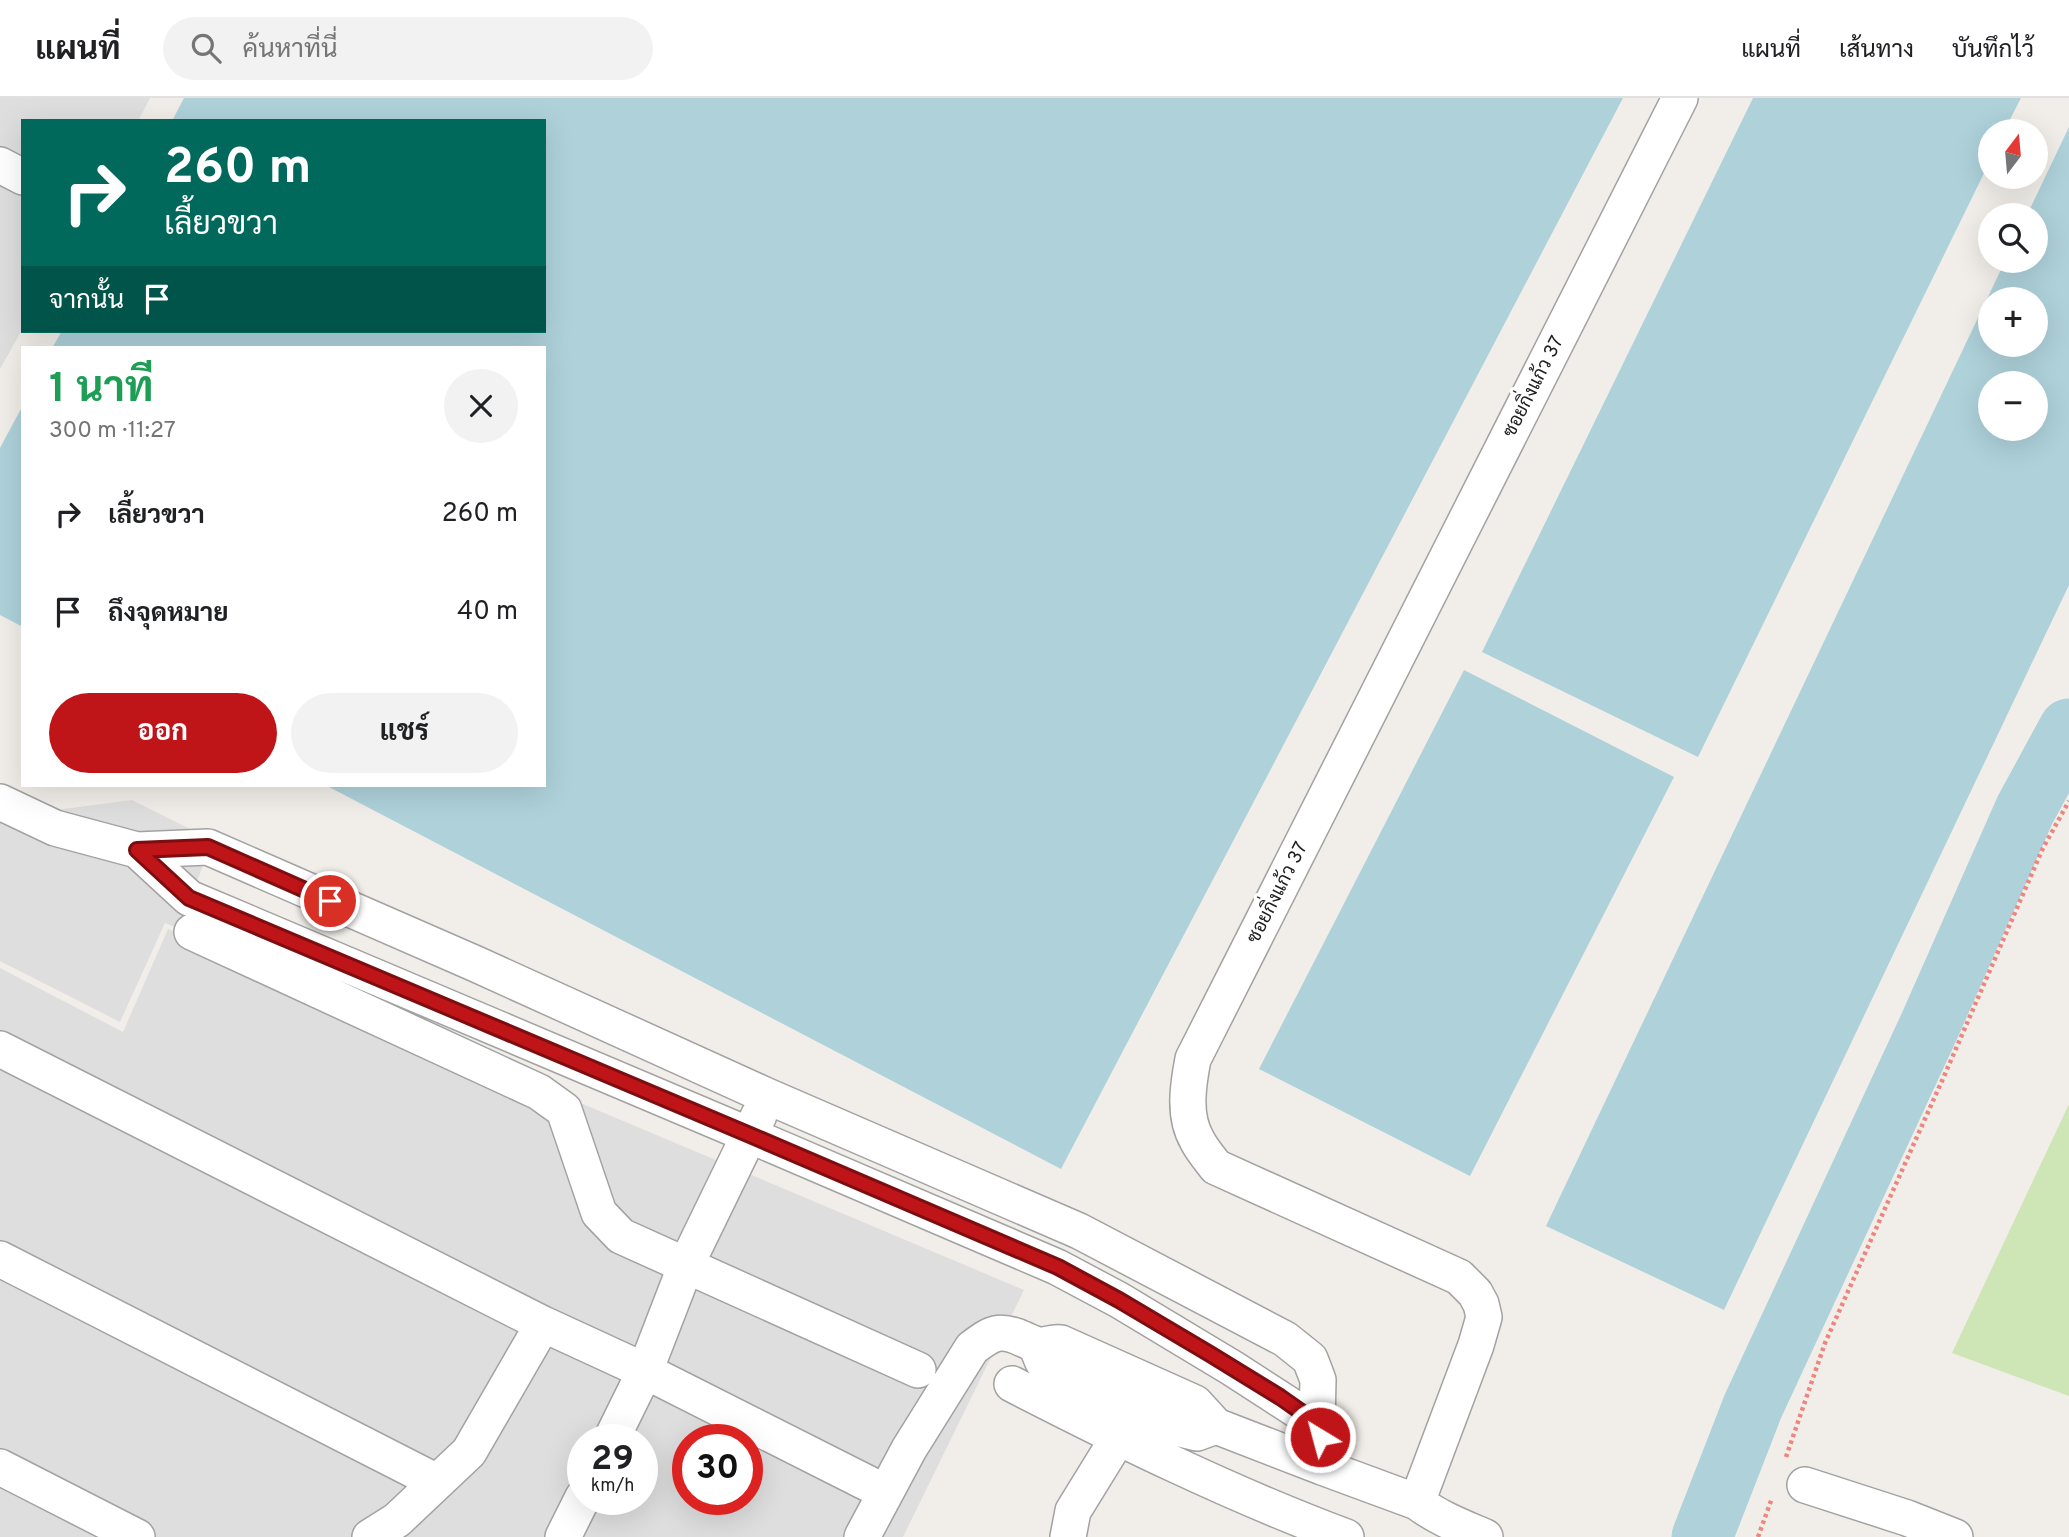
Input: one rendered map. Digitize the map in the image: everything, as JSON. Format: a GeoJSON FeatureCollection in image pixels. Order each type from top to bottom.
{"type":"FeatureCollection","features":[{"type":"Feature","properties":{"kind":"street","name":"ซอยกิ่งแก้ว 37"},"geometry":{"type":"LineString","coordinates":[[1417,1502],[1484,1317],[1475,1293],[1459,1277],[1216,1167],[1196,1139],[1190,1118],[1187,1088],[1194,1059],[1681,98]]}},
{"type":"Feature","properties":{"kind":"street"},"geometry":{"type":"LineString","coordinates":[[0,164],[21,176]]}},
{"type":"Feature","properties":{"kind":"street"},"geometry":{"type":"LineString","coordinates":[[0,802],[55,828],[137,850],[208,847],[768,1096],[1080,1231],[1285,1339],[1310,1359],[1318,1380],[1317,1423],[1322,1467]]}},
{"type":"Feature","properties":{"kind":"street"},"geometry":{"type":"LineString","coordinates":[[137,850],[189,898],[1058,1267],[1119,1300],[1317,1423]]}},
{"type":"Feature","properties":{"kind":"street"},"geometry":{"type":"LineString","coordinates":[[192,932],[539,1093],[564,1110],[599,1213],[621,1236],[918,1370]]}},
{"type":"Feature","properties":{"kind":"street"},"geometry":{"type":"LineString","coordinates":[[455,1012],[476,964]]}},
{"type":"Feature","properties":{"kind":"street"},"geometry":{"type":"LineString","coordinates":[[0,1049],[543,1324],[645,1371],[869,1484]]}},
{"type":"Feature","properties":{"kind":"street"},"geometry":{"type":"LineString","coordinates":[[619,1424],[645,1371],[686,1265],[768,1096]]}},
{"type":"Feature","properties":{"kind":"street"},"geometry":{"type":"LineString","coordinates":[[1058,1267],[1080,1231]]}},
{"type":"Feature","properties":{"kind":"street"},"geometry":{"type":"LineString","coordinates":[[0,1259],[437,1482]]}},
{"type":"Feature","properties":{"kind":"street"},"geometry":{"type":"LineString","coordinates":[[1119,1300],[1139,1262]]}},
{"type":"Feature","properties":{"kind":"street"},"geometry":{"type":"LineString","coordinates":[[370,1537],[397,1520],[469,1452],[543,1324]]}},
{"type":"Feature","properties":{"kind":"street"},"geometry":{"type":"LineString","coordinates":[[862,1537],[909,1449],[972,1348],[1001,1332],[1041,1346],[1060,1343],[1195,1403],[1216,1426],[1417,1502],[1438,1530],[1485,1537]]}},
{"type":"Feature","properties":{"kind":"street"},"geometry":{"type":"LineString","coordinates":[[1035,1344],[1043,1363],[1049,1369],[1164,1441],[1276,1525],[1346,1537]]}},
{"type":"Feature","properties":{"kind":"street"},"geometry":{"type":"LineString","coordinates":[[1012,1384],[1118,1438],[1164,1441],[1216,1426]]}},
{"type":"Feature","properties":{"kind":"street"},"geometry":{"type":"LineString","coordinates":[[1068,1537],[1073,1511],[1118,1438]]}},
{"type":"Feature","properties":{"kind":"street"},"geometry":{"type":"LineString","coordinates":[[0,1467],[137,1537]]}},
{"type":"Feature","properties":{"kind":"street"},"geometry":{"type":"LineString","coordinates":[[1789,1477],[1904,1527],[1955,1537]]}},
{"type":"Feature","properties":{"kind":"street"},"geometry":{"type":"LineString","coordinates":[[563,1537],[574,1515]]}},
{"type":"Feature","properties":{"kind":"path"},"geometry":{"type":"LineString","coordinates":[[1758,1537],[1789,1477],[1825,1343],[2043,848],[2069,801]]}},
{"type":"Feature","properties":{"kind":"shaded area"},"geometry":{"type":"Polygon","coordinates":[[[0,98],[150,98],[139,119],[21,119],[21,332],[0,369],[0,98]]]}},
{"type":"Feature","properties":{"kind":"shaded area"},"geometry":{"type":"Polygon","coordinates":[[[0,786],[48,811],[132,800],[212,840],[180,929],[165,923],[120,1022],[0,961],[0,786]]]}},
{"type":"Feature","properties":{"kind":"shaded area"},"geometry":{"type":"Polygon","coordinates":[[[168,929],[1024,1290],[903,1537],[0,1537],[0,968],[123,1032],[168,929]]]}},
{"type":"Feature","properties":{"kind":"green space"},"geometry":{"type":"Polygon","coordinates":[[[2069,1104],[2069,1396],[1952,1353],[2069,1104]]]}},
{"type":"Feature","properties":{"kind":"water"},"geometry":{"type":"Polygon","coordinates":[[[184,98],[1623,98],[1061,1169],[329,787],[546,787],[546,346],[53,346],[61,333],[546,333],[546,119],[173,119],[184,98]]]}},
{"type":"Feature","properties":{"kind":"water"},"geometry":{"type":"Polygon","coordinates":[[[1753,98],[2021,98],[2010,119],[1978,119],[1978,185],[1698,757],[1482,652],[1753,98]]]}},
{"type":"Feature","properties":{"kind":"water"},"geometry":{"type":"Polygon","coordinates":[[[2069,127],[2069,585],[1724,1310],[1546,1226],[1978,318],[1978,357],[2048,357],[2048,287],[1993,287],[1999,273],[2048,273],[2048,203],[2033,203],[2039,189],[2048,189],[2048,171],[2069,127]]]}},
{"type":"Feature","properties":{"kind":"water"},"geometry":{"type":"Polygon","coordinates":[[[21,409],[21,626],[0,615],[0,448],[21,409]]]}},
{"type":"Feature","properties":{"kind":"water"},"geometry":{"type":"Polygon","coordinates":[[[1464,670],[1674,777],[1470,1176],[1259,1069],[1464,670]]]}},
{"type":"Feature","properties":{"kind":"waterway"},"geometry":{"type":"LineString","coordinates":[[1702,1537],[1753,1406],[1929,1027],[2025,810],[2069,729]]}},
{"type":"Feature","properties":{"kind":"route"},"geometry":{"type":"LineString","coordinates":[[330,901],[208,847],[137,850],[189,898],[1058,1267],[1119,1300],[1280,1397],[1317,1423],[1320,1437]]}}]}
